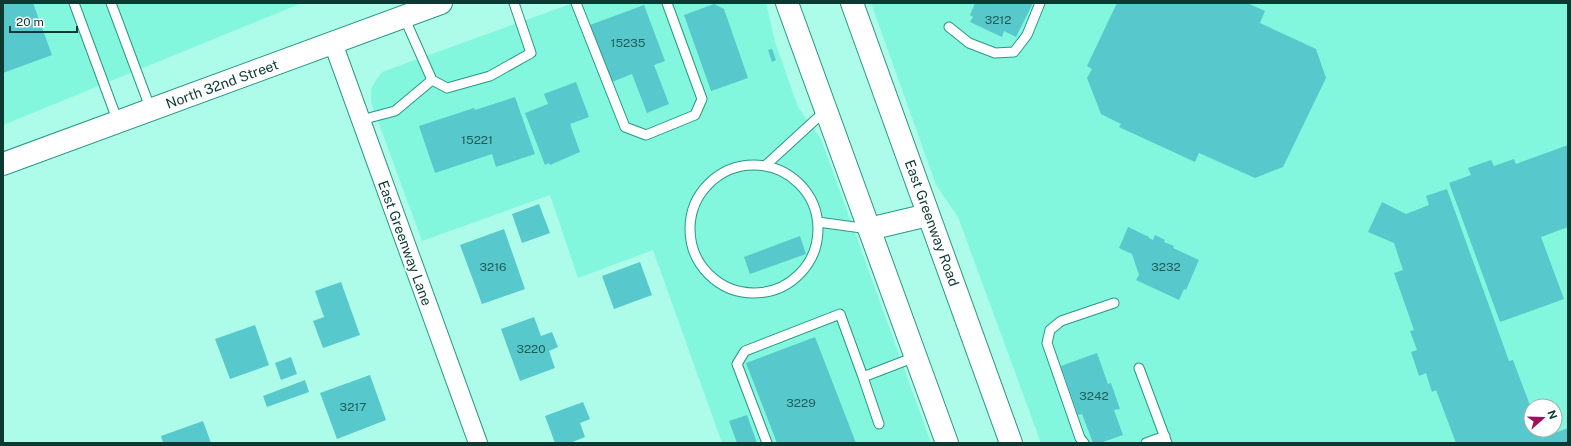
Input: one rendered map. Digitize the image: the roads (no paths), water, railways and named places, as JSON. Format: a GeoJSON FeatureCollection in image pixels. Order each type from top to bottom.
{"type":"FeatureCollection","features":[{"type":"Feature","properties":{"kind":"main road","name":"North 32nd Street"},"geometry":{"type":"LineString","coordinates":[[3,164],[441,3]]}},
{"type":"Feature","properties":{"kind":"main road"},"geometry":{"type":"LineString","coordinates":[[787,3],[947,443]]}},
{"type":"Feature","properties":{"kind":"main road","name":"East Greenway Road"},"geometry":{"type":"LineString","coordinates":[[852,3],[1012,443]]}},
{"type":"Feature","properties":{"kind":"main road"},"geometry":{"type":"LineString","coordinates":[[869,229],[928,215]]}},
{"type":"Feature","properties":{"kind":"street","name":"East Greenway Lane"},"geometry":{"type":"LineString","coordinates":[[332,43],[478,443]]}},
{"type":"Feature","properties":{"kind":"lane"},"geometry":{"type":"LineString","coordinates":[[74,3],[118,122]]}},
{"type":"Feature","properties":{"kind":"lane"},"geometry":{"type":"LineString","coordinates":[[111,3],[151,110]]}},
{"type":"Feature","properties":{"kind":"lane"},"geometry":{"type":"LineString","coordinates":[[404,17],[432,80],[447,88],[490,76],[531,53],[514,3]]}},
{"type":"Feature","properties":{"kind":"lane"},"geometry":{"type":"LineString","coordinates":[[576,3],[625,127],[646,135],[695,115],[702,99],[666,3]]}},
{"type":"Feature","properties":{"kind":"lane"},"geometry":{"type":"LineString","coordinates":[[949,27],[969,43],[995,53],[1014,52],[1027,35],[1040,3]]}},
{"type":"Feature","properties":{"kind":"lane"},"geometry":{"type":"LineString","coordinates":[[361,120],[395,111],[432,80]]}},
{"type":"Feature","properties":{"kind":"lane"},"geometry":{"type":"LineString","coordinates":[[766,165],[826,110]]}},
{"type":"Feature","properties":{"kind":"lane"},"geometry":{"type":"LineString","coordinates":[[743,165],[766,165],[785,172],[801,185],[812,202],[818,222],[816,252],[811,262],[795,278],[777,287],[757,293],[737,291],[718,282],[702,266],[692,247],[690,225],[694,204],[706,185],[723,172],[743,165]]}},
{"type":"Feature","properties":{"kind":"lane"},"geometry":{"type":"LineString","coordinates":[[818,222],[869,229]]}},
{"type":"Feature","properties":{"kind":"lane"},"geometry":{"type":"LineString","coordinates":[[1084,443],[1080,438],[1047,343],[1050,330],[1061,321],[1114,303]]}},
{"type":"Feature","properties":{"kind":"lane"},"geometry":{"type":"LineString","coordinates":[[767,443],[736,364],[745,351],[840,314],[879,424]]}},
{"type":"Feature","properties":{"kind":"lane"},"geometry":{"type":"LineString","coordinates":[[863,377],[915,357]]}},
{"type":"Feature","properties":{"kind":"lane"},"geometry":{"type":"LineString","coordinates":[[1139,368],[1166,439],[1146,443]]}}]}
